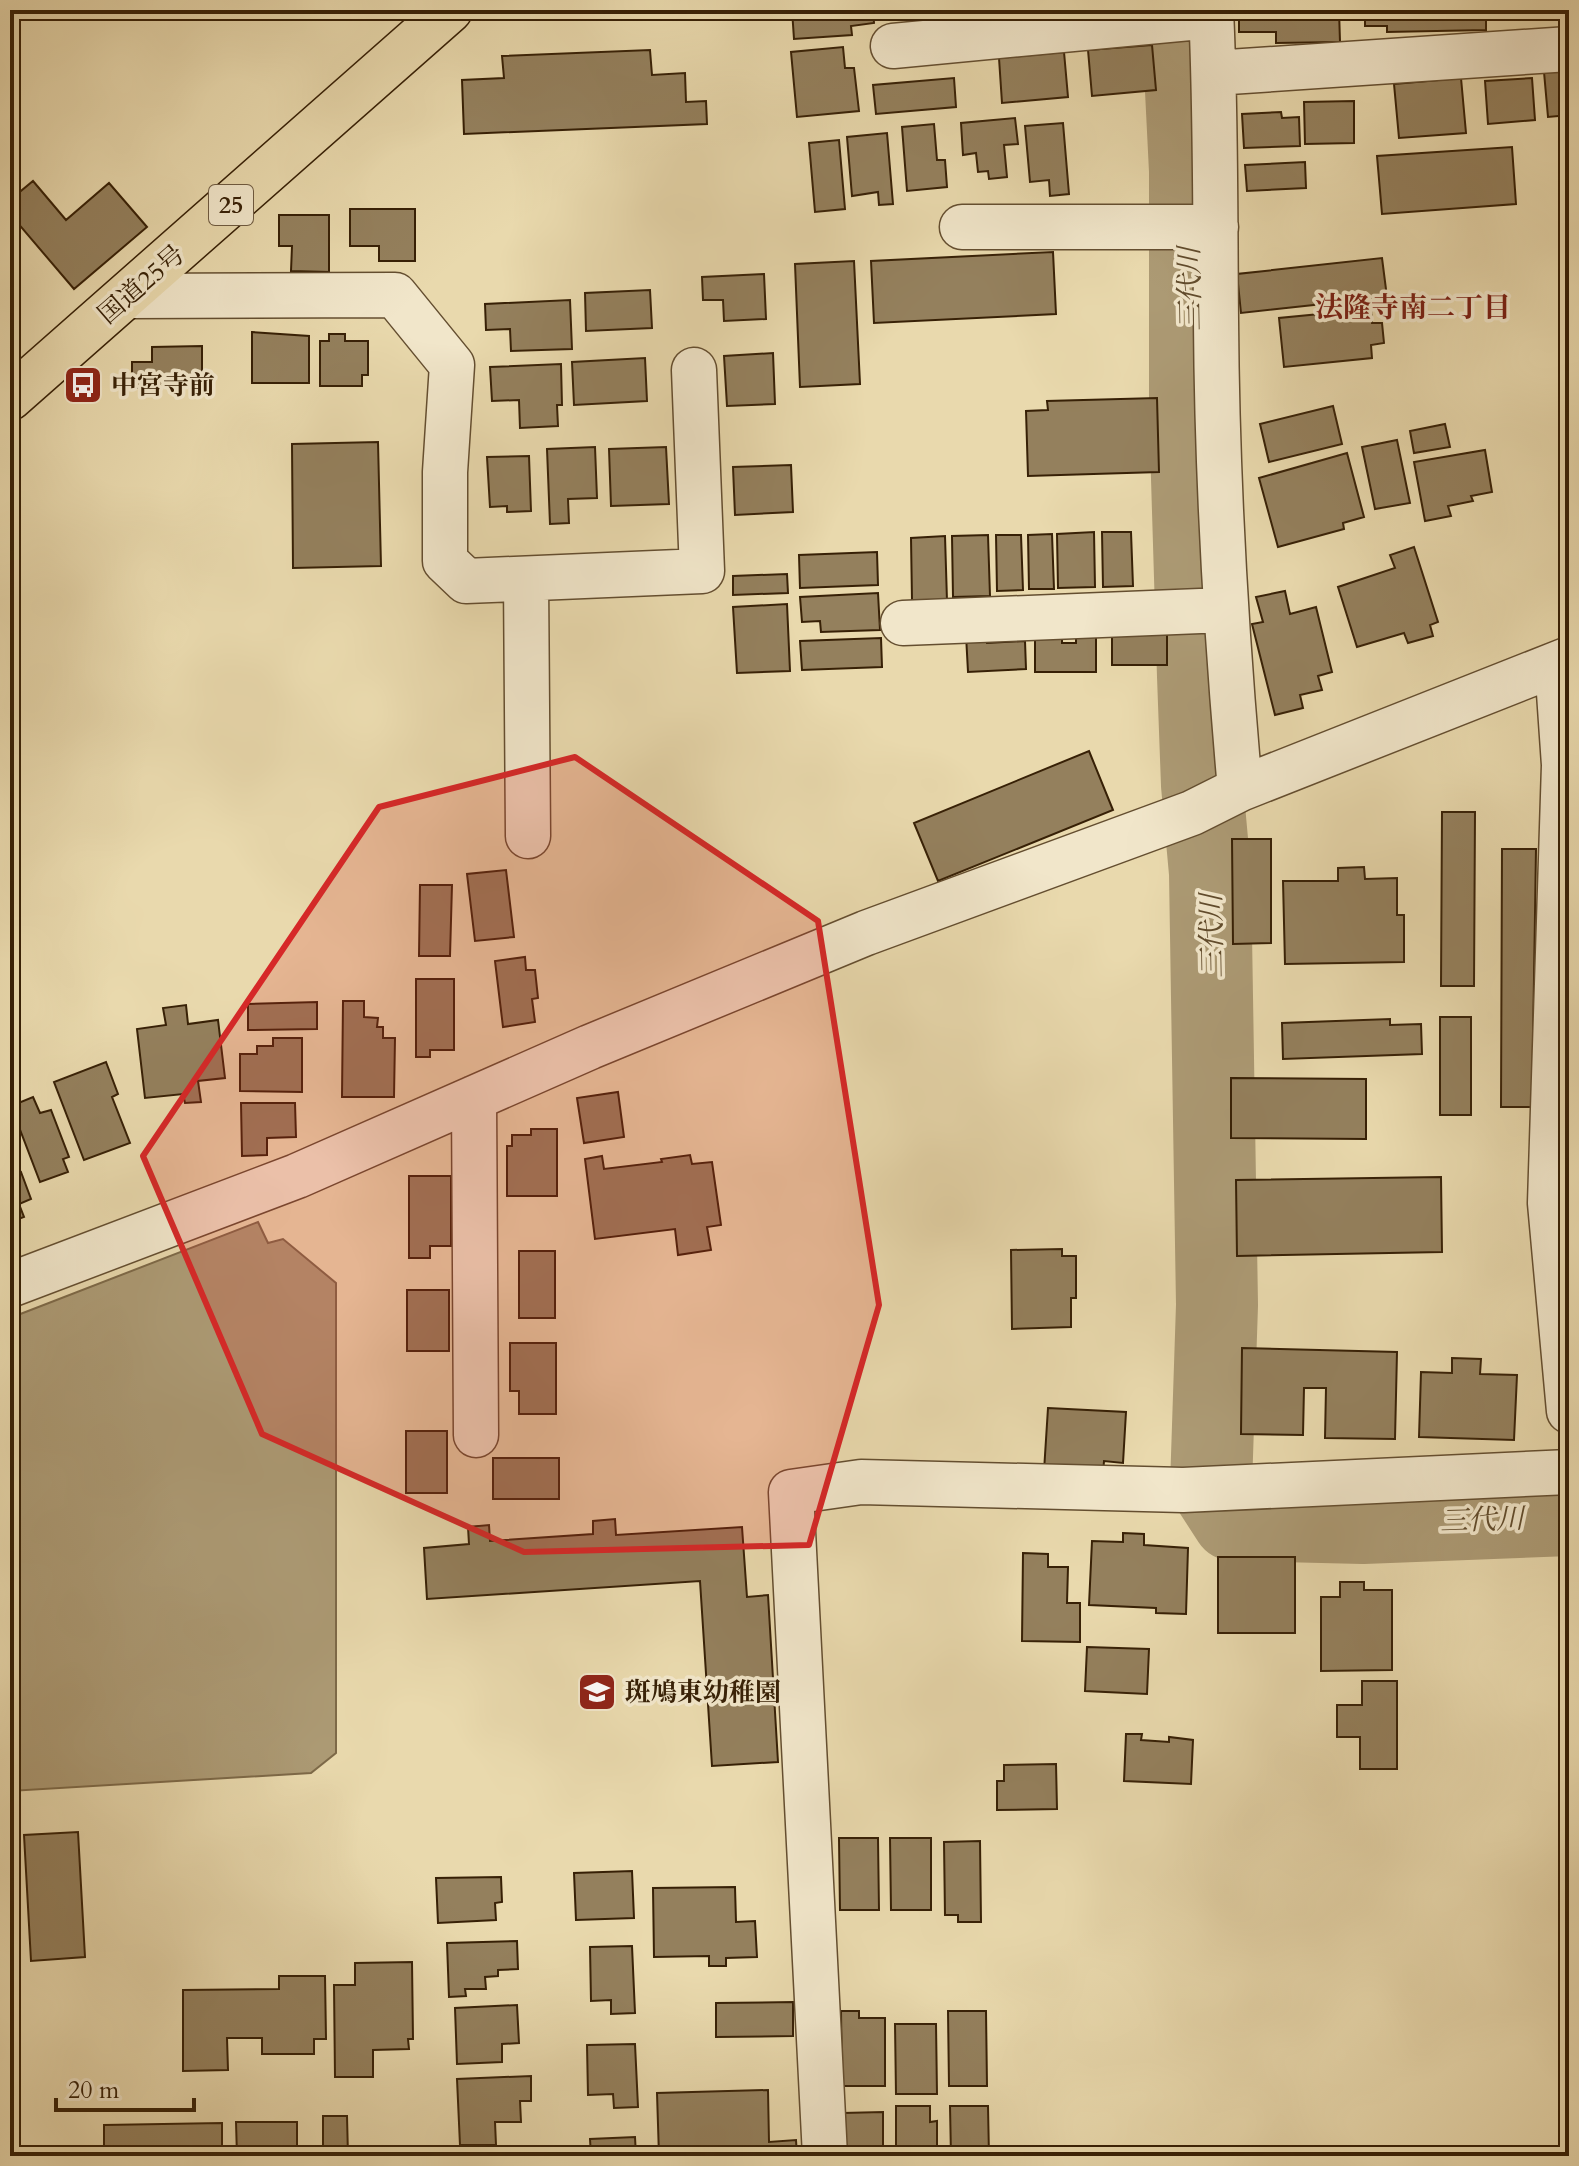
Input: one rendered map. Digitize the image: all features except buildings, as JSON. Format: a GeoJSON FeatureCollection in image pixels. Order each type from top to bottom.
{"type":"FeatureCollection","features":[{"type":"Feature","properties":{"kind":"highway","name":"国道25号"},"geometry":{"type":"LineString","coordinates":[[10,398],[129,296],[438,15]]}},
{"type":"Feature","properties":{"kind":"street"},"geometry":{"type":"LineString","coordinates":[[893,46],[1198,15],[1214,73],[1218,419],[1225,610],[1240,789]]}},
{"type":"Feature","properties":{"kind":"street"},"geometry":{"type":"LineString","coordinates":[[1214,73],[1569,49]]}},
{"type":"Feature","properties":{"kind":"street"},"geometry":{"type":"LineString","coordinates":[[962,227],[1216,227]]}},
{"type":"Feature","properties":{"kind":"street"},"geometry":{"type":"LineString","coordinates":[[129,296],[395,295],[452,365],[445,472],[445,561],[466,581],[702,571],[694,370]]}},
{"type":"Feature","properties":{"kind":"street"},"geometry":{"type":"LineString","coordinates":[[526,579],[528,836]]}},
{"type":"Feature","properties":{"kind":"street"},"geometry":{"type":"LineString","coordinates":[[903,623],[1225,610]]}},
{"type":"Feature","properties":{"kind":"street"},"geometry":{"type":"LineString","coordinates":[[10,1285],[297,1176],[866,933],[1192,813],[1240,789],[1563,662],[1564,765],[1550,1203],[1569,1411]]}},
{"type":"Feature","properties":{"kind":"street"},"geometry":{"type":"LineString","coordinates":[[474,1098],[476,1435]]}},
{"type":"Feature","properties":{"kind":"street"},"geometry":{"type":"LineString","coordinates":[[825,2156],[791,1492],[861,1482],[1183,1490],[1569,1472]]}},
{"type":"Feature","properties":{"kind":"highlighted area"},"geometry":{"type":"Polygon","coordinates":[[[575,757],[818,921],[879,1305],[809,1545],[524,1552],[262,1434],[143,1156],[379,807],[575,757]]]}},
{"type":"Feature","properties":{"kind":"shaded area"},"geometry":{"type":"Polygon","coordinates":[[[258,1222],[268,1243],[283,1239],[336,1283],[336,1753],[311,1773],[10,1791],[10,1318],[258,1222]]]}},
{"type":"Feature","properties":{"kind":"waterway","name":"三代川"},"geometry":{"type":"LineString","coordinates":[[1182,10],[1190,171],[1190,412],[1198,676],[1202,785],[1210,873],[1217,1305],[1211,1486],[1233,1520],[1363,1523],[1569,1515]]}},
{"type":"Feature","properties":{"kind":"place","name":"中宮寺前"},"geometry":{"type":"Point","coordinates":[83,385]}},
{"type":"Feature","properties":{"kind":"place","name":"斑鳩東幼稚園"},"geometry":{"type":"Point","coordinates":[597,1692]}},
{"type":"Feature","properties":{"kind":"district","name":"法隆寺南二丁目"},"geometry":{"type":"Point","coordinates":[1413,307]}}]}
